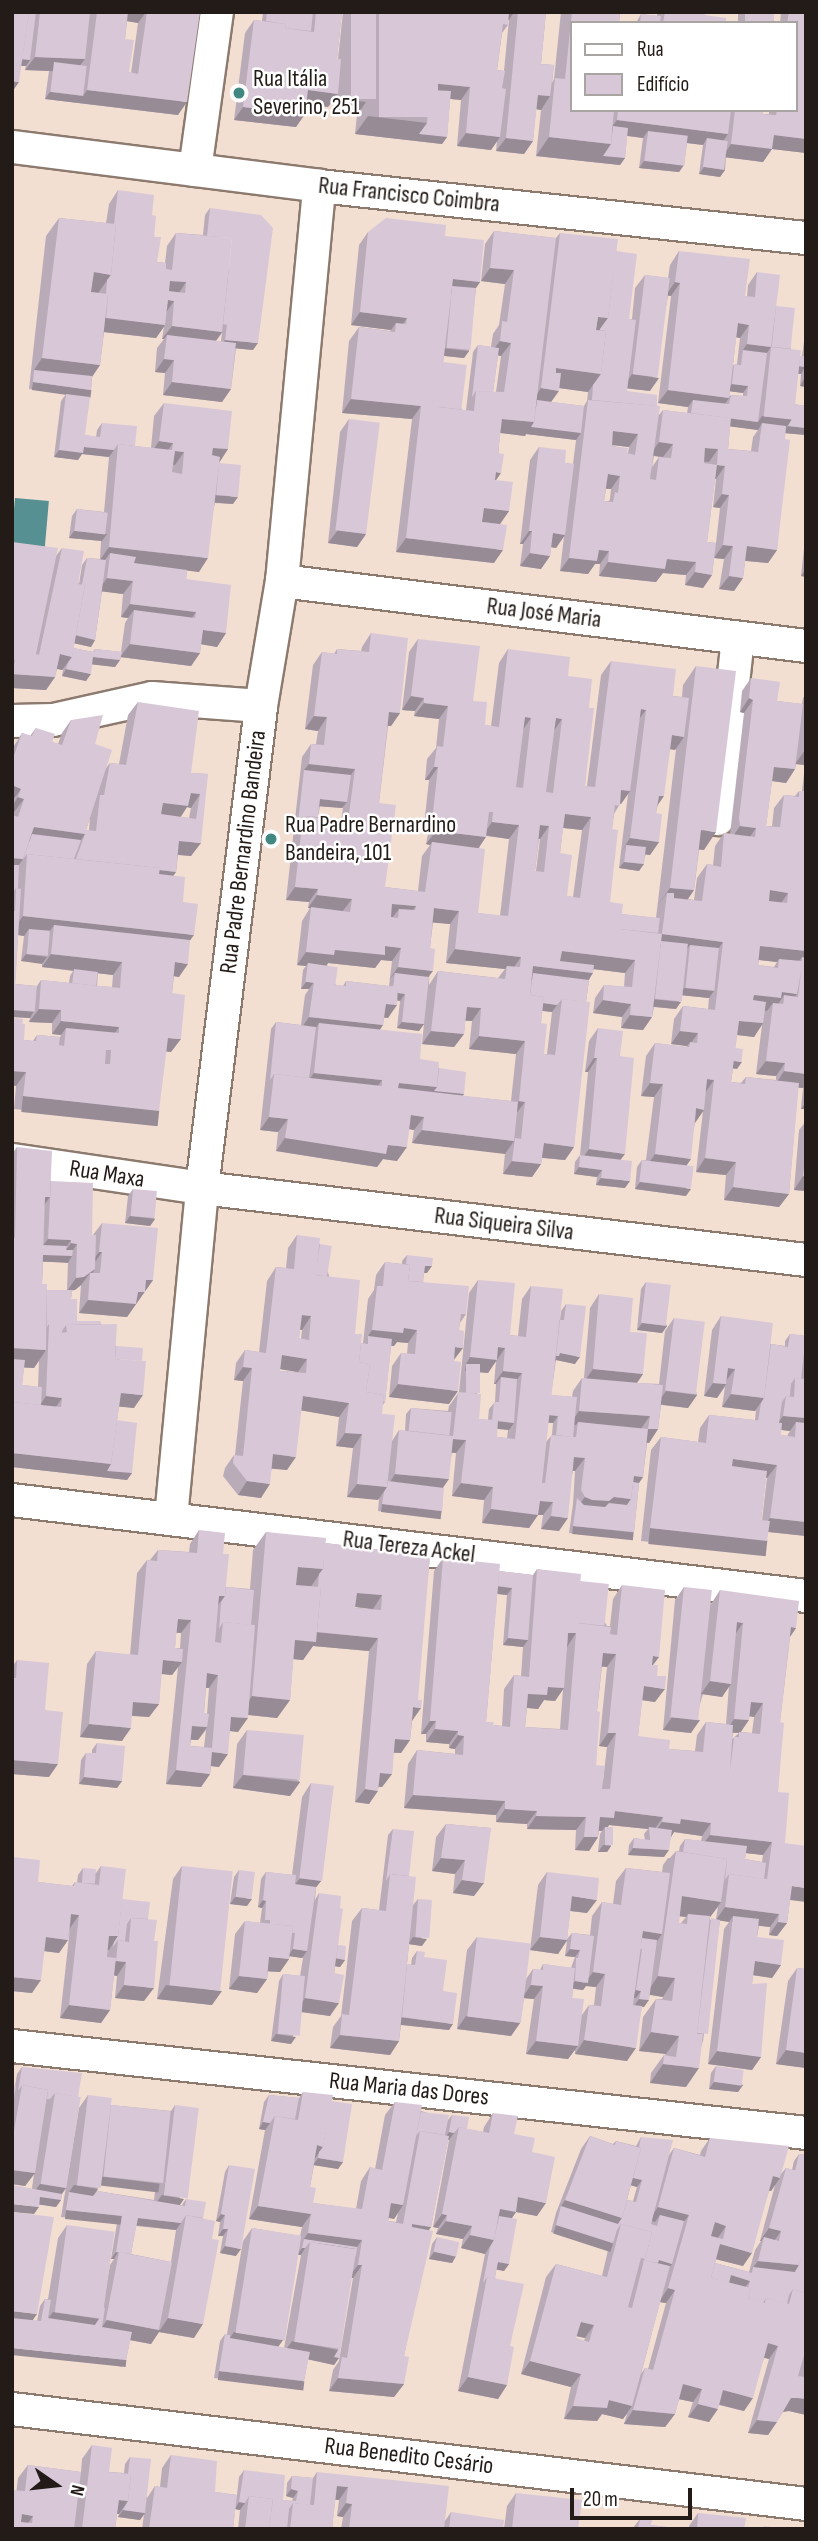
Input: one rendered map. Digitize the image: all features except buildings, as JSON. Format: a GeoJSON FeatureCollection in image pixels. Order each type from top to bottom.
{"type":"FeatureCollection","features":[{"type":"Feature","properties":{"kind":"street"},"geometry":{"type":"LineString","coordinates":[[195,170],[218,12]]}},
{"type":"Feature","properties":{"kind":"street","name":"Rua Francisco Coimbra"},"geometry":{"type":"LineString","coordinates":[[12,147],[319,186],[806,238]]}},
{"type":"Feature","properties":{"kind":"street","name":"Rua Padre Bernardino Bandeira"},"geometry":{"type":"LineString","coordinates":[[171,1518],[202,1188],[261,706],[282,581],[319,186]]}},
{"type":"Feature","properties":{"kind":"street","name":"Rua José Maria"},"geometry":{"type":"LineString","coordinates":[[282,581],[806,646]]}},
{"type":"Feature","properties":{"kind":"street"},"geometry":{"type":"LineString","coordinates":[[718,820],[738,638]]}},
{"type":"Feature","properties":{"kind":"street"},"geometry":{"type":"LineString","coordinates":[[12,721],[54,720],[152,698],[261,706]]}},
{"type":"Feature","properties":{"kind":"street","name":"Rua Maxa"},"geometry":{"type":"LineString","coordinates":[[12,1160],[202,1188]]}},
{"type":"Feature","properties":{"kind":"street","name":"Rua Siqueira Silva"},"geometry":{"type":"LineString","coordinates":[[202,1188],[806,1260]]}},
{"type":"Feature","properties":{"kind":"street","name":"Rua Tereza Ackel"},"geometry":{"type":"LineString","coordinates":[[12,1500],[806,1596]]}},
{"type":"Feature","properties":{"kind":"street","name":"Rua Maria das Dores"},"geometry":{"type":"LineString","coordinates":[[12,2046],[806,2133]]}},
{"type":"Feature","properties":{"kind":"street","name":"Rua Benedito Cesário"},"geometry":{"type":"LineString","coordinates":[[12,2409],[806,2504]]}},
{"type":"Feature","properties":{"kind":"water"},"geometry":{"type":"Polygon","coordinates":[[[15,498],[49,501],[44,555],[12,552],[15,498]]]}},
{"type":"Feature","properties":{"kind":"place","name":"Rua Itália Severino, 251"},"geometry":{"type":"Point","coordinates":[239,93]}},
{"type":"Feature","properties":{"kind":"place","name":"Rua Padre Bernardino Bandeira, 101"},"geometry":{"type":"Point","coordinates":[271,839]}}]}
